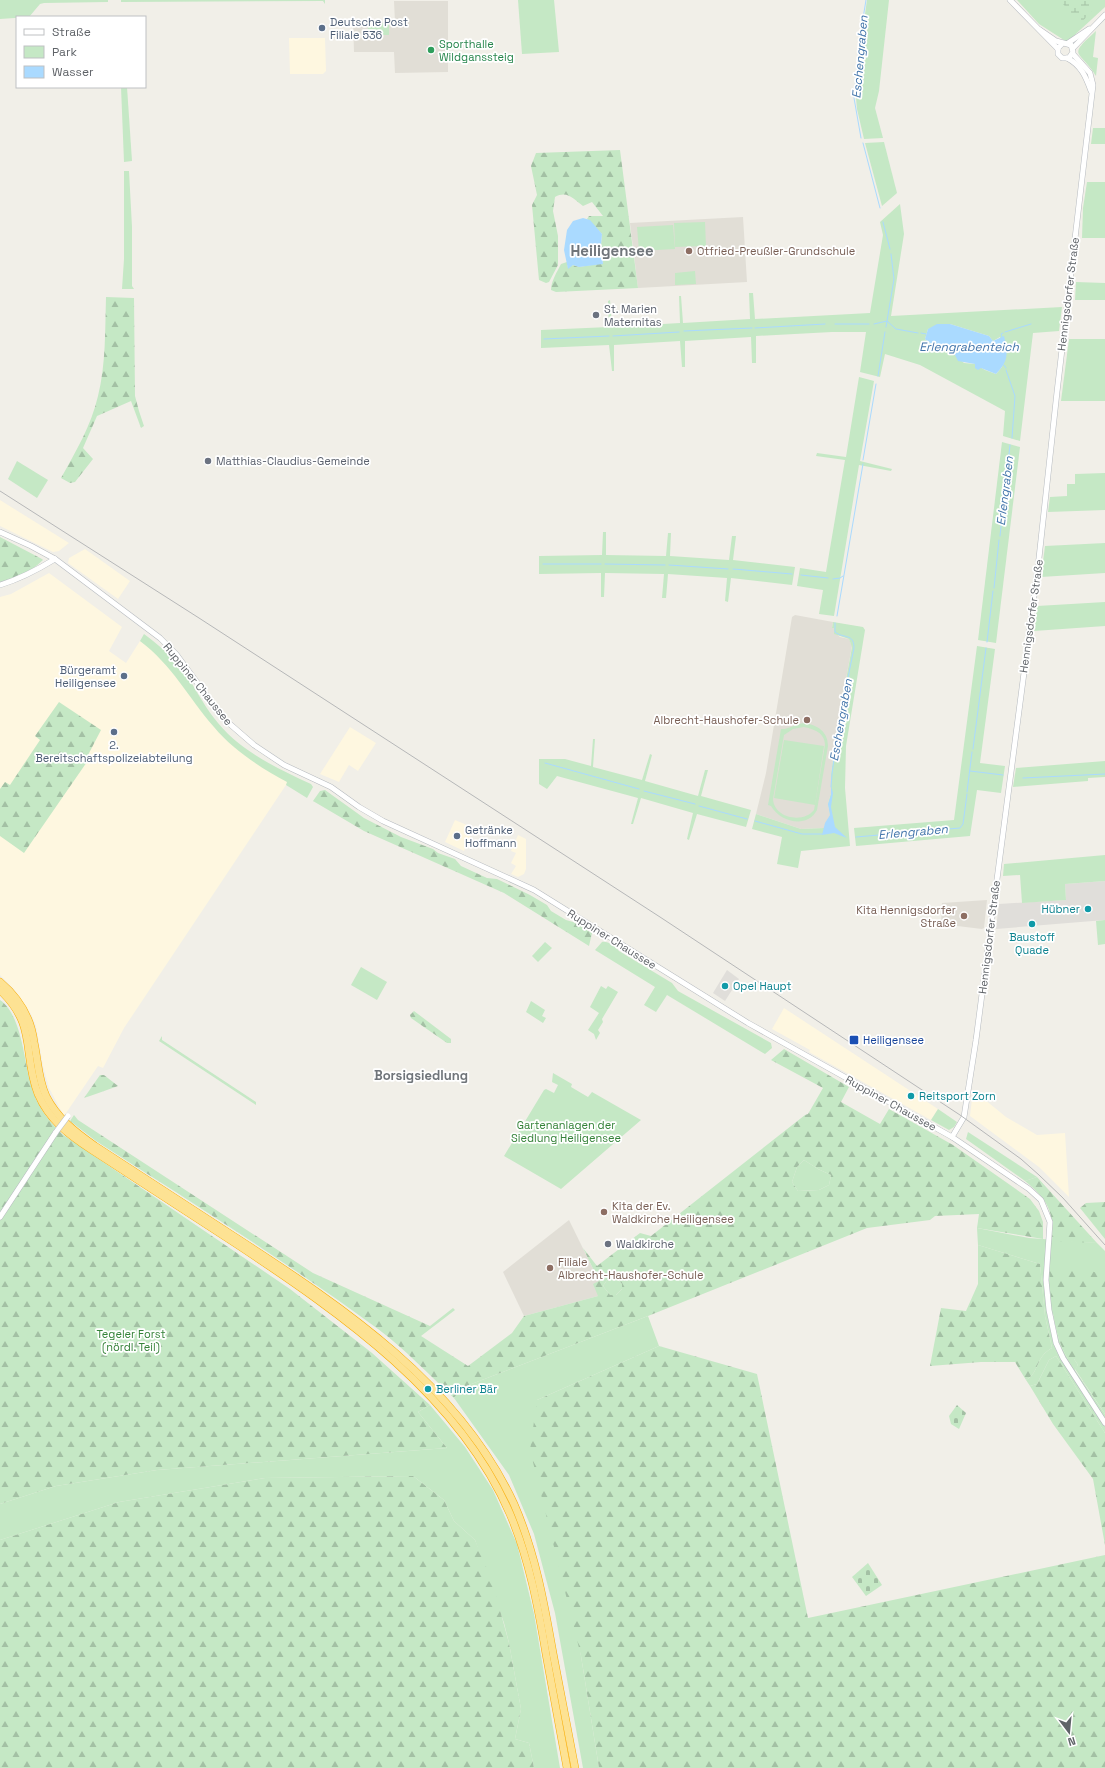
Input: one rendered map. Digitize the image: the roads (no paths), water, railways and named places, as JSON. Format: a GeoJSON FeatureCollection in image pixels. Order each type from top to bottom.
{"type":"FeatureCollection","features":[{"type":"Feature","properties":{"kind":"highway"},"geometry":{"type":"LineString","coordinates":[[0,982],[15,997],[26,1014],[33,1036],[38,1071],[44,1091],[57,1114],[70,1128],[95,1146],[293,1275],[343,1311],[376,1337],[422,1378],[469,1430],[491,1462],[505,1487],[532,1553],[545,1609],[575,1768]]}},
{"type":"Feature","properties":{"kind":"highway"},"geometry":{"type":"LineString","coordinates":[[0,990],[9,999],[21,1018],[28,1040],[33,1077],[37,1089],[48,1111],[61,1127],[81,1143],[312,1296],[351,1326],[413,1379],[461,1431],[496,1485],[510,1514],[524,1552],[537,1603],[567,1768]]}},
{"type":"Feature","properties":{"kind":"main road"},"geometry":{"type":"LineString","coordinates":[[1010,0],[1058,49],[1061,57],[1067,58],[1074,62],[1082,72],[1091,91]]}},
{"type":"Feature","properties":{"kind":"main road"},"geometry":{"type":"LineString","coordinates":[[1058,49],[1092,28],[1105,15]]}},
{"type":"Feature","properties":{"kind":"main road","name":"Hennigsdorfer Straße"},"geometry":{"type":"LineString","coordinates":[[952,1137],[964,1117],[974,1053],[1039,558],[1091,91],[1093,85],[1092,77],[1066,43],[1056,41],[1040,30]]}},
{"type":"Feature","properties":{"kind":"main road"},"geometry":{"type":"LineString","coordinates":[[1067,58],[1086,32]]}},
{"type":"Feature","properties":{"kind":"main road","name":"Ruppiner Chaussee"},"geometry":{"type":"LineString","coordinates":[[0,532],[55,559],[172,648],[227,722],[266,754],[284,765],[331,787],[366,811],[398,828],[534,890],[748,1023],[952,1137],[1035,1193],[1041,1200],[1048,1214],[1050,1233],[1046,1280],[1054,1337],[1063,1358],[1105,1423]]}},
{"type":"Feature","properties":{"kind":"main road"},"geometry":{"type":"LineString","coordinates":[[0,585],[15,581],[30,574],[55,559]]}},
{"type":"Feature","properties":{"kind":"main road"},"geometry":{"type":"LineString","coordinates":[[0,1217],[68,1116]]}},
{"type":"Feature","properties":{"kind":"water"},"geometry":{"type":"Polygon","coordinates":[[[583,218],[590,220],[602,234],[601,245],[603,264],[579,267],[573,265],[568,269],[564,250],[567,230],[573,221],[583,218]]]}},
{"type":"Feature","properties":{"kind":"water","name":"Erlengrabenteich"},"geometry":{"type":"Polygon","coordinates":[[[937,324],[950,324],[989,336],[993,341],[1004,336],[1007,352],[1003,365],[996,374],[981,368],[978,370],[975,368],[975,364],[958,361],[955,355],[941,348],[938,349],[925,339],[928,329],[937,324]]]}},
{"type":"Feature","properties":{"kind":"water"},"geometry":{"type":"Polygon","coordinates":[[[831,786],[833,793],[831,807],[835,827],[847,838],[834,833],[822,835],[825,823],[830,815],[828,804],[831,795],[831,786]]]}},
{"type":"Feature","properties":{"kind":"waterway","name":"Eschengraben"},"geometry":{"type":"LineString","coordinates":[[861,138],[854,98],[860,37],[866,0]]}},
{"type":"Feature","properties":{"kind":"waterway","name":"Eschengraben"},"geometry":{"type":"LineString","coordinates":[[863,143],[880,208]]}},
{"type":"Feature","properties":{"kind":"waterway","name":"Eschengraben"},"geometry":{"type":"LineString","coordinates":[[883,222],[890,249]]}},
{"type":"Feature","properties":{"kind":"waterway","name":"Eschengraben"},"geometry":{"type":"LineString","coordinates":[[886,327],[894,279],[891,254]]}},
{"type":"Feature","properties":{"kind":"waterway","name":"Erlengraben"},"geometry":{"type":"LineString","coordinates":[[874,324],[887,321],[896,329],[918,333]]}},
{"type":"Feature","properties":{"kind":"waterway"},"geometry":{"type":"LineString","coordinates":[[755,328],[825,324]]}},
{"type":"Feature","properties":{"kind":"waterway"},"geometry":{"type":"LineString","coordinates":[[835,324],[869,324]]}},
{"type":"Feature","properties":{"kind":"waterway"},"geometry":{"type":"LineString","coordinates":[[1005,332],[1031,324]]}},
{"type":"Feature","properties":{"kind":"waterway"},"geometry":{"type":"LineString","coordinates":[[684,331],[752,328]]}},
{"type":"Feature","properties":{"kind":"waterway"},"geometry":{"type":"LineString","coordinates":[[613,336],[679,332]]}},
{"type":"Feature","properties":{"kind":"waterway","name":"Eschengraben"},"geometry":{"type":"LineString","coordinates":[[878,376],[885,332]]}},
{"type":"Feature","properties":{"kind":"waterway","name":"Erlengraben"},"geometry":{"type":"LineString","coordinates":[[921,333],[926,334]]}},
{"type":"Feature","properties":{"kind":"waterway"},"geometry":{"type":"LineString","coordinates":[[1002,337],[1001,334],[1003,333]]}},
{"type":"Feature","properties":{"kind":"waterway"},"geometry":{"type":"LineString","coordinates":[[544,339],[609,336]]}},
{"type":"Feature","properties":{"kind":"waterway","name":"Erlengraben"},"geometry":{"type":"LineString","coordinates":[[1006,370],[1015,396],[1012,438]]}},
{"type":"Feature","properties":{"kind":"waterway","name":"Eschengraben"},"geometry":{"type":"LineString","coordinates":[[863,460],[876,384]]}},
{"type":"Feature","properties":{"kind":"waterway","name":"Erlengraben"},"geometry":{"type":"LineString","coordinates":[[1000,536],[1010,445]]}},
{"type":"Feature","properties":{"kind":"waterway","name":"Eschengraben"},"geometry":{"type":"LineString","coordinates":[[837,616],[863,464]]}},
{"type":"Feature","properties":{"kind":"waterway","name":"Erlengraben"},"geometry":{"type":"LineString","coordinates":[[994,588],[999,540]]}},
{"type":"Feature","properties":{"kind":"waterway"},"geometry":{"type":"LineString","coordinates":[[543,564],[601,564]]}},
{"type":"Feature","properties":{"kind":"waterway"},"geometry":{"type":"LineString","coordinates":[[605,564],[665,565]]}},
{"type":"Feature","properties":{"kind":"waterway"},"geometry":{"type":"LineString","coordinates":[[669,565],[728,569]]}},
{"type":"Feature","properties":{"kind":"waterway"},"geometry":{"type":"LineString","coordinates":[[733,569],[792,574]]}},
{"type":"Feature","properties":{"kind":"waterway"},"geometry":{"type":"LineString","coordinates":[[801,575],[828,578]]}},
{"type":"Feature","properties":{"kind":"waterway"},"geometry":{"type":"LineString","coordinates":[[833,579],[843,576]]}},
{"type":"Feature","properties":{"kind":"waterway","name":"Erlengraben"},"geometry":{"type":"LineString","coordinates":[[987,642],[993,591]]}},
{"type":"Feature","properties":{"kind":"waterway","name":"Eschengraben"},"geometry":{"type":"LineString","coordinates":[[831,787],[839,722],[854,648],[854,643],[850,638],[835,632],[835,623]]}},
{"type":"Feature","properties":{"kind":"waterway","name":"Erlengraben"},"geometry":{"type":"LineString","coordinates":[[973,749],[986,648]]}},
{"type":"Feature","properties":{"kind":"waterway","name":"Erlengraben"},"geometry":{"type":"LineString","coordinates":[[967,792],[972,752]]}},
{"type":"Feature","properties":{"kind":"waterway"},"geometry":{"type":"LineString","coordinates":[[545,763],[639,789]]}},
{"type":"Feature","properties":{"kind":"waterway"},"geometry":{"type":"LineString","coordinates":[[970,771],[1003,775]]}},
{"type":"Feature","properties":{"kind":"waterway"},"geometry":{"type":"LineString","coordinates":[[1023,778],[1105,774]]}},
{"type":"Feature","properties":{"kind":"waterway"},"geometry":{"type":"LineString","coordinates":[[644,791],[695,804]]}},
{"type":"Feature","properties":{"kind":"waterway","name":"Erlengraben"},"geometry":{"type":"LineString","coordinates":[[856,837],[960,828],[963,824],[967,794]]}},
{"type":"Feature","properties":{"kind":"waterway"},"geometry":{"type":"LineString","coordinates":[[699,806],[747,819]]}},
{"type":"Feature","properties":{"kind":"waterway"},"geometry":{"type":"LineString","coordinates":[[755,821],[802,834],[822,834]]}},
{"type":"Feature","properties":{"kind":"tram line"},"geometry":{"type":"LineString","coordinates":[[0,491],[199,618],[660,917],[960,1115],[1021,1159],[1039,1175],[1063,1198],[1105,1245]]}},
{"type":"Feature","properties":{"kind":"place","name":"Deutsche Post Filiale 536"},"geometry":{"type":"Point","coordinates":[322,28]}},
{"type":"Feature","properties":{"kind":"place","name":"Sporthalle Wildganssteig"},"geometry":{"type":"Point","coordinates":[431,50]}},
{"type":"Feature","properties":{"kind":"place","name":"Otfried-Preußler-Grundschule"},"geometry":{"type":"Point","coordinates":[689,251]}},
{"type":"Feature","properties":{"kind":"place","name":"St. Marien Maternitas"},"geometry":{"type":"Point","coordinates":[596,315]}},
{"type":"Feature","properties":{"kind":"place","name":"Matthias-Claudius-Gemeinde"},"geometry":{"type":"Point","coordinates":[208,461]}},
{"type":"Feature","properties":{"kind":"place","name":"Bürgeramt Heiligensee"},"geometry":{"type":"Point","coordinates":[124,676]}},
{"type":"Feature","properties":{"kind":"place","name":"Albrecht-Haushofer-Schule"},"geometry":{"type":"Point","coordinates":[807,720]}},
{"type":"Feature","properties":{"kind":"place","name":"2. Bereitschaftspolizeiabteilung"},"geometry":{"type":"Point","coordinates":[114,732]}},
{"type":"Feature","properties":{"kind":"place","name":"Getränke Hoffmann"},"geometry":{"type":"Point","coordinates":[457,836]}},
{"type":"Feature","properties":{"kind":"place","name":"Hübner"},"geometry":{"type":"Point","coordinates":[1088,909]}},
{"type":"Feature","properties":{"kind":"place","name":"Kita Hennigsdorfer Straße"},"geometry":{"type":"Point","coordinates":[964,916]}},
{"type":"Feature","properties":{"kind":"place","name":"Baustoff Quade"},"geometry":{"type":"Point","coordinates":[1032,924]}},
{"type":"Feature","properties":{"kind":"place","name":"Opel Haupt"},"geometry":{"type":"Point","coordinates":[725,986]}},
{"type":"Feature","properties":{"kind":"place","name":"Heiligensee"},"geometry":{"type":"Point","coordinates":[854,1040]}},
{"type":"Feature","properties":{"kind":"place","name":"Reitsport Zorn"},"geometry":{"type":"Point","coordinates":[911,1096]}},
{"type":"Feature","properties":{"kind":"place","name":"Kita der Ev. Waldkirche Heiligensee"},"geometry":{"type":"Point","coordinates":[604,1212]}},
{"type":"Feature","properties":{"kind":"place","name":"Waldkirche"},"geometry":{"type":"Point","coordinates":[608,1244]}},
{"type":"Feature","properties":{"kind":"place","name":"Filiale Albrecht-Haushofer-Schule"},"geometry":{"type":"Point","coordinates":[550,1268]}},
{"type":"Feature","properties":{"kind":"place","name":"Berliner Bär"},"geometry":{"type":"Point","coordinates":[428,1389]}},
{"type":"Feature","properties":{"kind":"district","name":"Heiligensee"},"geometry":{"type":"Point","coordinates":[612,250]}},
{"type":"Feature","properties":{"kind":"district","name":"Borsigsiedlung"},"geometry":{"type":"Point","coordinates":[421,1075]}},
{"type":"Feature","properties":{"kind":"park label","name":"Gartenanlagen der Siedlung Heiligensee"},"geometry":{"type":"Point","coordinates":[566,1131]}},
{"type":"Feature","properties":{"kind":"park label","name":"Tegeler Forst (nördl. Teil)"},"geometry":{"type":"Point","coordinates":[131,1340]}}]}
